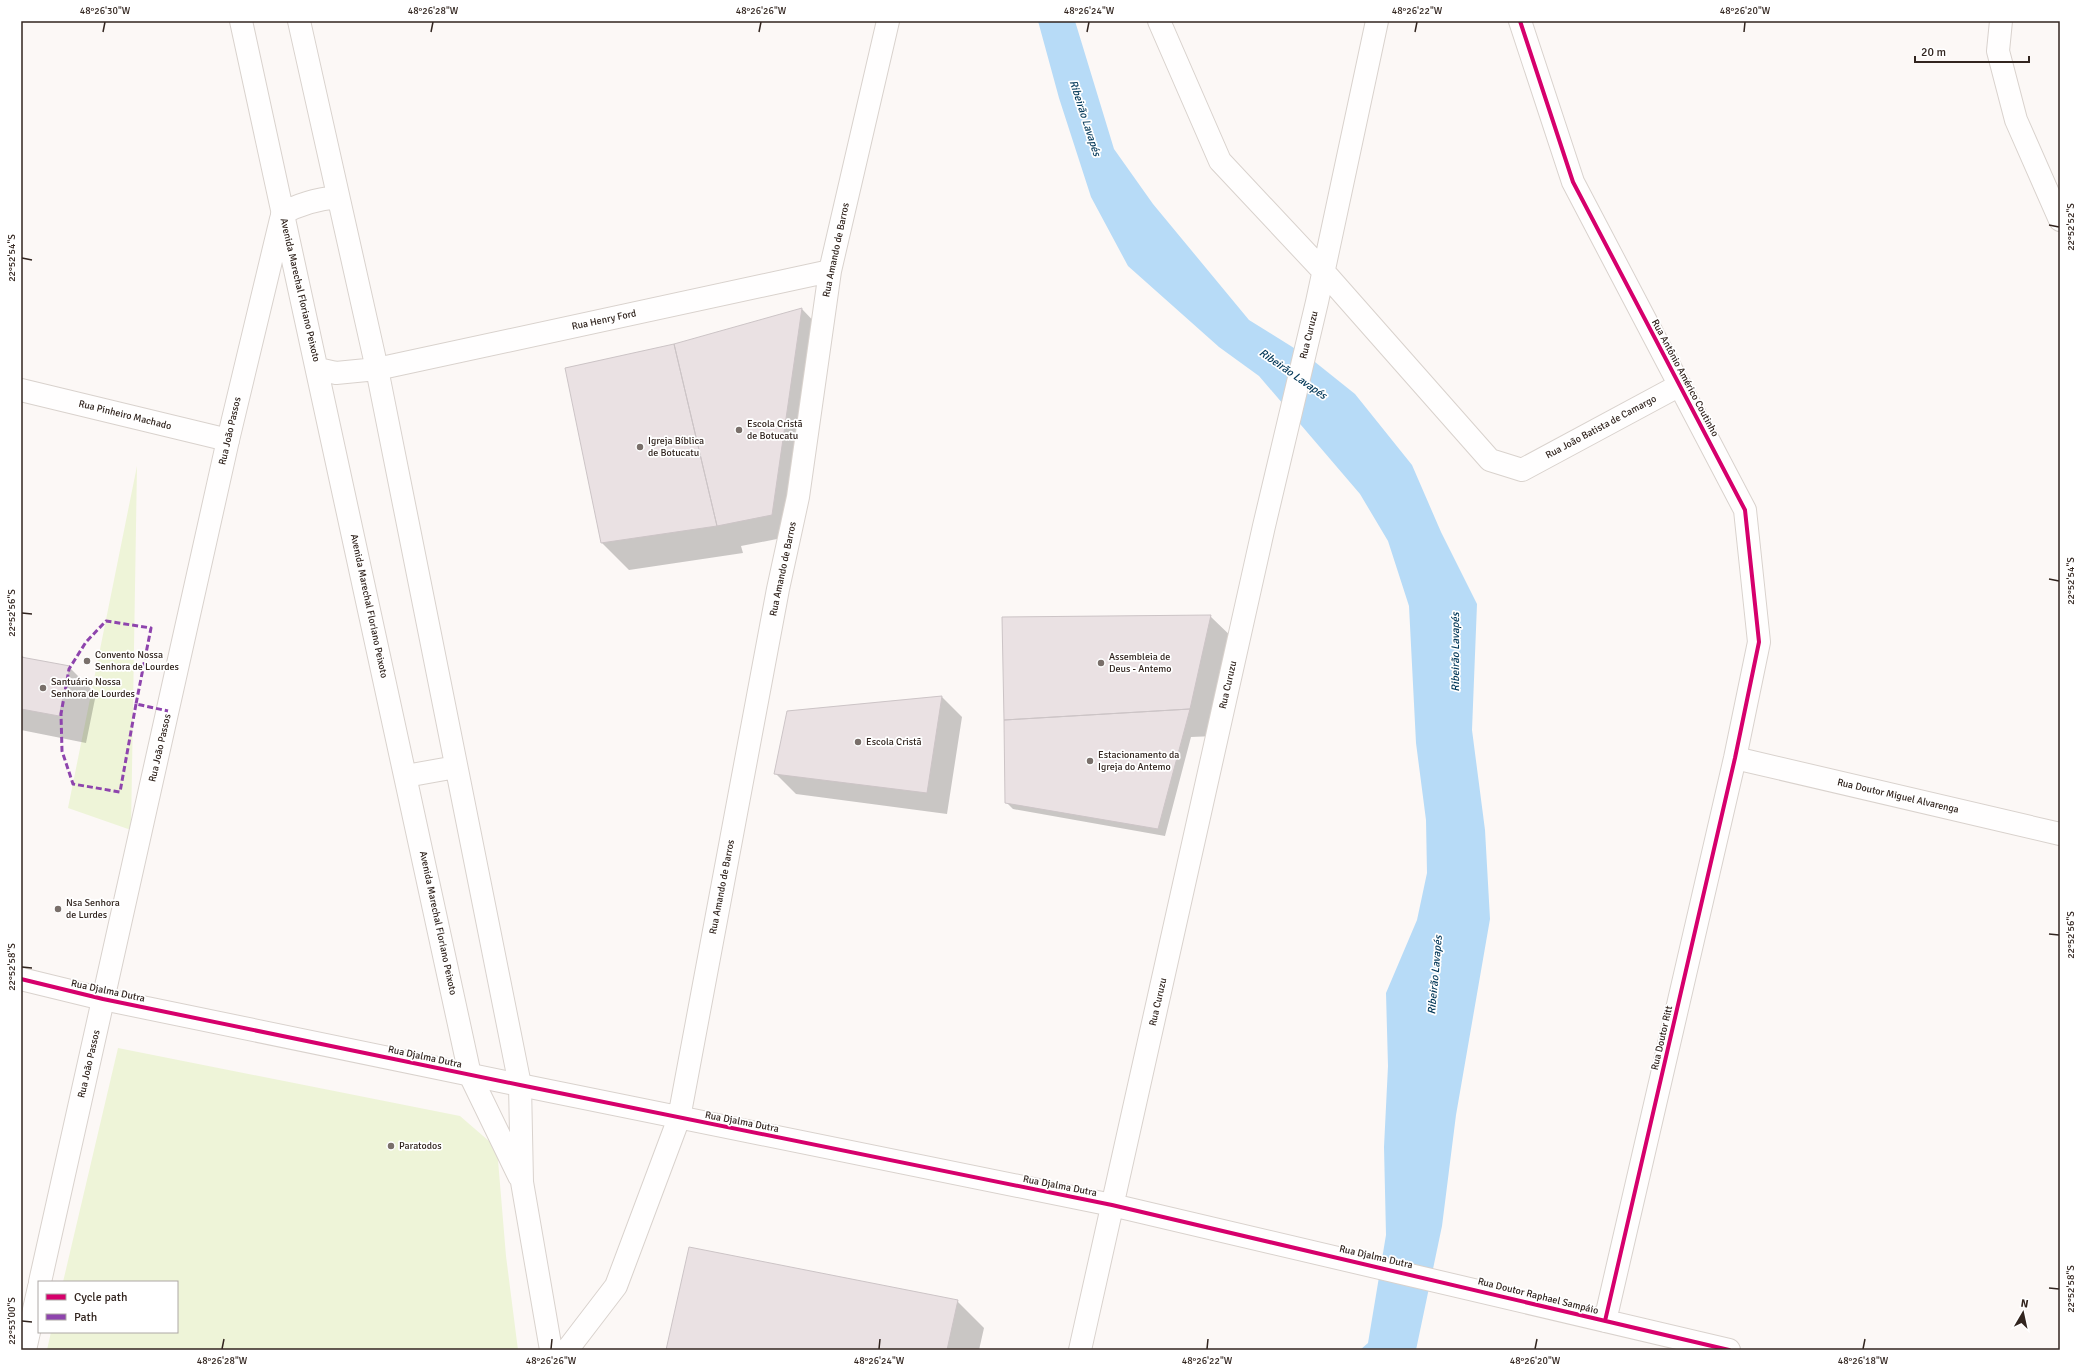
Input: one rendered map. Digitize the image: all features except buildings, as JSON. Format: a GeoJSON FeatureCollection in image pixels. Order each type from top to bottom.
{"type":"FeatureCollection","features":[{"type":"Feature","properties":{"kind":"street","name":"Avenida Marechal Floriano Peixoto"},"geometry":{"type":"LineString","coordinates":[[241,21],[272,160],[282,214],[318,369],[470,1075],[522,1182]]}},
{"type":"Feature","properties":{"kind":"street","name":"Avenida Marechal Floriano Peixoto"},"geometry":{"type":"LineString","coordinates":[[299,21],[377,369],[520,1085],[522,1182],[551,1350]]}},
{"type":"Feature","properties":{"kind":"street","name":"Rua Amando de Barros"},"geometry":{"type":"LineString","coordinates":[[567,1350],[616,1286],[679,1118],[775,605],[796,504],[830,271],[888,21]]}},
{"type":"Feature","properties":{"kind":"street"},"geometry":{"type":"LineString","coordinates":[[1159,21],[1220,161],[1324,272]]}},
{"type":"Feature","properties":{"kind":"street","name":"Rua Curuzu"},"geometry":{"type":"LineString","coordinates":[[1080,1350],[1264,526],[1324,272],[1377,21]]}},
{"type":"Feature","properties":{"kind":"street","name":"Rua Antônio Américo Coutinho"},"geometry":{"type":"LineString","coordinates":[[1520,21],[1573,182],[1745,510],[1759,642],[1735,758]]}},
{"type":"Feature","properties":{"kind":"street"},"geometry":{"type":"LineString","coordinates":[[2001,21],[1998,51],[2016,120],[2060,220]]}},
{"type":"Feature","properties":{"kind":"street"},"geometry":{"type":"LineString","coordinates":[[282,214],[296,206],[338,196]]}},
{"type":"Feature","properties":{"kind":"street","name":"Rua João Passos"},"geometry":{"type":"LineString","coordinates":[[40,1281],[228,440],[282,214]]}},
{"type":"Feature","properties":{"kind":"street","name":"Rua Henry Ford"},"geometry":{"type":"LineString","coordinates":[[318,369],[336,373],[377,369],[830,271]]}},
{"type":"Feature","properties":{"kind":"street","name":"Rua João Batista de Camargo"},"geometry":{"type":"LineString","coordinates":[[1324,272],[1490,460],[1522,470],[1680,385]]}},
{"type":"Feature","properties":{"kind":"street","name":"Rua Pinheiro Machado"},"geometry":{"type":"LineString","coordinates":[[21,390],[228,440]]}},
{"type":"Feature","properties":{"kind":"street","name":"Rua Doutor Miguel Alvarenga"},"geometry":{"type":"LineString","coordinates":[[1735,758],[2060,834]]}},
{"type":"Feature","properties":{"kind":"street","name":"Rua Doutor Ritt"},"geometry":{"type":"LineString","coordinates":[[1605,1321],[1735,758]]}},
{"type":"Feature","properties":{"kind":"street"},"geometry":{"type":"LineString","coordinates":[[406,776],[456,767]]}},
{"type":"Feature","properties":{"kind":"street","name":"Rua Djalma Dutra"},"geometry":{"type":"LineString","coordinates":[[21,979],[103,999],[470,1075],[1112,1204],[1459,1285]]}},
{"type":"Feature","properties":{"kind":"street","name":"Rua Doutor Raphael Sampáio"},"geometry":{"type":"LineString","coordinates":[[1459,1285],[1729,1350]]}},
{"type":"Feature","properties":{"kind":"street"},"geometry":{"type":"LineString","coordinates":[[25,1350],[38,1292]]}},
{"type":"Feature","properties":{"kind":"green space"},"geometry":{"type":"Polygon","coordinates":[[[137,466],[131,830],[68,808],[137,466]]]}},
{"type":"Feature","properties":{"kind":"green space"},"geometry":{"type":"Polygon","coordinates":[[[118,1048],[460,1116],[497,1148],[506,1256],[518,1350],[47,1350],[51,1333],[178,1333],[178,1281],[63,1281],[118,1048]]]}},
{"type":"Feature","properties":{"kind":"water","name":"Ribeirão Lavapés"},"geometry":{"type":"Polygon","coordinates":[[[1038,21],[1075,21],[1114,149],[1153,204],[1249,320],[1310,358],[1355,394],[1412,465],[1441,532],[1477,604],[1472,730],[1485,830],[1490,919],[1456,1115],[1442,1226],[1416,1350],[1360,1350],[1368,1343],[1386,1235],[1384,1147],[1388,1066],[1386,993],[1417,920],[1427,873],[1426,820],[1416,743],[1409,606],[1388,541],[1360,494],[1259,376],[1219,347],[1128,266],[1091,197],[1059,98],[1038,21]]]}},
{"type":"Feature","properties":{"kind":"marked path"},"geometry":{"type":"LineString","coordinates":[[136,704],[120,792],[73,784],[62,751],[61,714],[69,669],[86,642],[106,621],[151,628],[136,704],[168,711]]}},
{"type":"Feature","properties":{"kind":"cycle path"},"geometry":{"type":"LineString","coordinates":[[1520,21],[1573,182],[1745,510],[1759,642],[1735,758],[1605,1321]]}},
{"type":"Feature","properties":{"kind":"cycle path"},"geometry":{"type":"LineString","coordinates":[[21,979],[103,999],[1112,1205],[1729,1350]]}},
{"type":"Feature","properties":{"kind":"place","name":"Escola Cristã de Botucatu"},"geometry":{"type":"Point","coordinates":[739,430]}},
{"type":"Feature","properties":{"kind":"place","name":"Igreja Bíblica de Botucatu"},"geometry":{"type":"Point","coordinates":[640,447]}},
{"type":"Feature","properties":{"kind":"place","name":"Convento Nossa Senhora de Lourdes"},"geometry":{"type":"Point","coordinates":[87,661]}},
{"type":"Feature","properties":{"kind":"place","name":"Assembleia de Deus - Antemo"},"geometry":{"type":"Point","coordinates":[1101,663]}},
{"type":"Feature","properties":{"kind":"place","name":"Santuário Nossa Senhora de Lourdes"},"geometry":{"type":"Point","coordinates":[43,688]}},
{"type":"Feature","properties":{"kind":"place","name":"Escola Cristã"},"geometry":{"type":"Point","coordinates":[858,742]}},
{"type":"Feature","properties":{"kind":"place","name":"Estacionamento da Igreja do Antemo"},"geometry":{"type":"Point","coordinates":[1090,761]}},
{"type":"Feature","properties":{"kind":"place","name":"Nsa Senhora de Lurdes"},"geometry":{"type":"Point","coordinates":[58,909]}},
{"type":"Feature","properties":{"kind":"place","name":"Paratodos"},"geometry":{"type":"Point","coordinates":[391,1146]}}]}
